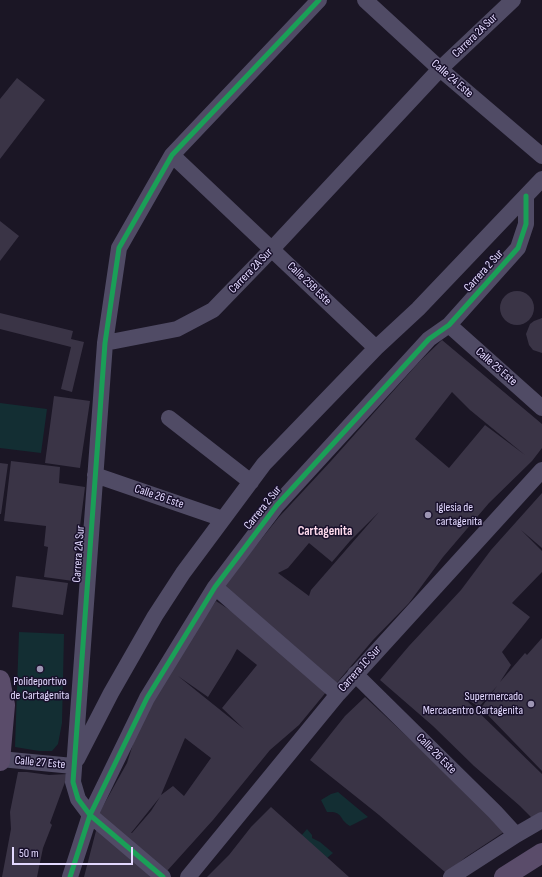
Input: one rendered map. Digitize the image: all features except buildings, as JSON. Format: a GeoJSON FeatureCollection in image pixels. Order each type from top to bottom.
{"type":"FeatureCollection","features":[{"type":"Feature","properties":{"kind":"main road"},"geometry":{"type":"LineString","coordinates":[[0,680],[5,706],[0,760]]}},
{"type":"Feature","properties":{"kind":"main road"},"geometry":{"type":"LineString","coordinates":[[504,877],[542,853]]}},
{"type":"Feature","properties":{"kind":"street"},"geometry":{"type":"LineString","coordinates":[[104,343],[119,248],[172,155],[319,0]]}},
{"type":"Feature","properties":{"kind":"street","name":"Calle 24 Este"},"geometry":{"type":"LineString","coordinates":[[365,0],[440,69],[542,156]]}},
{"type":"Feature","properties":{"kind":"street","name":"Carrera 2A Sur"},"geometry":{"type":"LineString","coordinates":[[73,766],[104,343],[177,330],[213,310],[440,69],[513,0]]}},
{"type":"Feature","properties":{"kind":"street","name":"Calle 25B Este"},"geometry":{"type":"LineString","coordinates":[[172,155],[376,348]]}},
{"type":"Feature","properties":{"kind":"street","name":"Carrera 2 Sur"},"geometry":{"type":"LineString","coordinates":[[73,766],[111,693],[155,616],[183,573],[264,464],[376,348],[418,309],[542,179]]}},
{"type":"Feature","properties":{"kind":"street","name":"Carrera 2 Sur"},"geometry":{"type":"LineString","coordinates":[[70,877],[90,815],[147,698],[215,587],[277,505],[429,339],[449,326],[518,248],[526,224],[526,196]]}},
{"type":"Feature","properties":{"kind":"street","name":"Calle 25 Este"},"geometry":{"type":"LineString","coordinates":[[449,326],[542,408]]}},
{"type":"Feature","properties":{"kind":"street"},"geometry":{"type":"LineString","coordinates":[[168,418],[251,482]]}},
{"type":"Feature","properties":{"kind":"street","name":"Carrera 1C Sur"},"geometry":{"type":"LineString","coordinates":[[188,877],[355,674],[542,470]]}},
{"type":"Feature","properties":{"kind":"street","name":"Calle 26 Este"},"geometry":{"type":"LineString","coordinates":[[95,475],[223,519]]}},
{"type":"Feature","properties":{"kind":"street"},"geometry":{"type":"LineString","coordinates":[[215,587],[338,694]]}},
{"type":"Feature","properties":{"kind":"street","name":"Calle 26 Este"},"geometry":{"type":"LineString","coordinates":[[355,674],[495,812],[516,835]]}},
{"type":"Feature","properties":{"kind":"street","name":"Calle 27 Este"},"geometry":{"type":"LineString","coordinates":[[0,760],[73,766],[74,790],[78,799],[90,815],[163,877]]}},
{"type":"Feature","properties":{"kind":"street"},"geometry":{"type":"LineString","coordinates":[[451,877],[542,820]]}},
{"type":"Feature","properties":{"kind":"green space"},"geometry":{"type":"Polygon","coordinates":[[[0,403],[47,409],[41,453],[0,448],[0,403]]]}},
{"type":"Feature","properties":{"kind":"green space","name":"Polideportivo de Cartagenita"},"geometry":{"type":"Polygon","coordinates":[[[19,632],[64,634],[62,723],[58,744],[52,751],[39,751],[15,747],[19,632]]]}},
{"type":"Feature","properties":{"kind":"green space"},"geometry":{"type":"Polygon","coordinates":[[[338,792],[368,817],[350,826],[339,814],[327,812],[321,800],[338,792]]]}},
{"type":"Feature","properties":{"kind":"green space"},"geometry":{"type":"Polygon","coordinates":[[[307,829],[312,835],[312,838],[320,842],[333,853],[327,858],[301,836],[307,829]]]}},
{"type":"Feature","properties":{"kind":"cycle path"},"geometry":{"type":"LineString","coordinates":[[163,877],[90,815],[78,799],[73,782],[105,343],[119,248],[172,155],[319,0]]}},
{"type":"Feature","properties":{"kind":"cycle path"},"geometry":{"type":"LineString","coordinates":[[70,877],[90,815],[147,698],[215,587],[277,505],[429,339],[449,325],[518,248],[526,224],[526,196]]}},
{"type":"Feature","properties":{"kind":"place","name":"Iglesia de cartagenita"},"geometry":{"type":"Point","coordinates":[428,515]}},
{"type":"Feature","properties":{"kind":"place","name":"Polideportivo de Cartagenita"},"geometry":{"type":"Point","coordinates":[40,669]}},
{"type":"Feature","properties":{"kind":"place","name":"Supermercado Mercacentro Cartagenita"},"geometry":{"type":"Point","coordinates":[531,704]}},
{"type":"Feature","properties":{"kind":"district","name":"Cartagenita"},"geometry":{"type":"Point","coordinates":[325,532]}}]}
